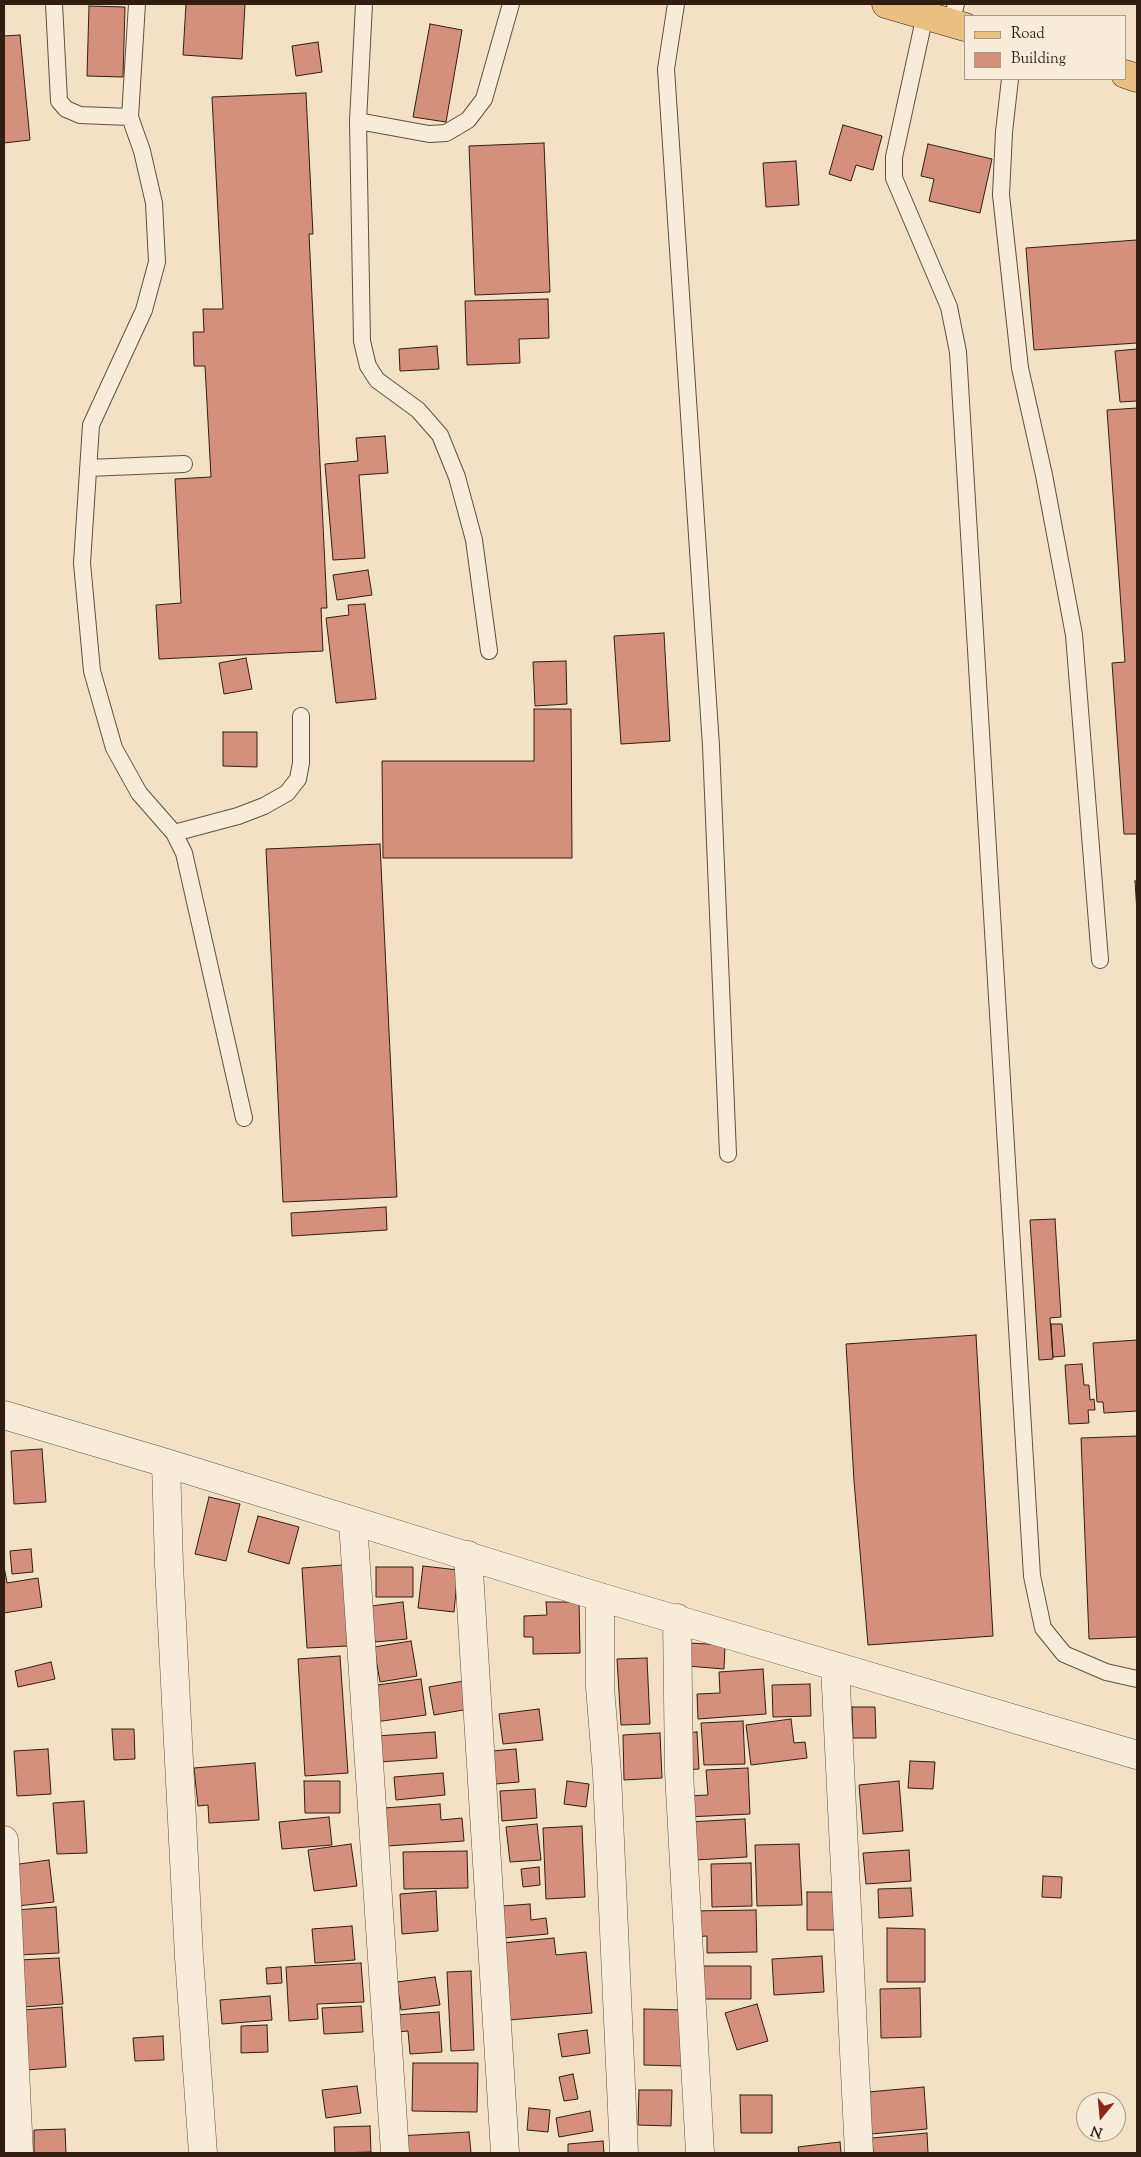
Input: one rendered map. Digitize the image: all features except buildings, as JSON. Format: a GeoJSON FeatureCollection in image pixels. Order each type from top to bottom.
{"type":"FeatureCollection","features":[{"type":"Feature","properties":{"kind":"main road"},"geometry":{"type":"LineString","coordinates":[[886,4],[925,15],[957,18]]}},
{"type":"Feature","properties":{"kind":"street"},"geometry":{"type":"LineString","coordinates":[[4,1415],[166,1463],[353,1522],[468,1555],[600,1597],[677,1618],[1137,1755]]}},
{"type":"Feature","properties":{"kind":"street"},"geometry":{"type":"LineString","coordinates":[[166,1463],[168,1565],[187,1918],[203,2153]]}},
{"type":"Feature","properties":{"kind":"street"},"geometry":{"type":"LineString","coordinates":[[353,1522],[395,2153]]}},
{"type":"Feature","properties":{"kind":"street"},"geometry":{"type":"LineString","coordinates":[[468,1555],[505,2153]]}},
{"type":"Feature","properties":{"kind":"street"},"geometry":{"type":"LineString","coordinates":[[600,1597],[600,1687],[607,1774],[624,2153]]}},
{"type":"Feature","properties":{"kind":"street"},"geometry":{"type":"LineString","coordinates":[[677,1618],[679,1772],[700,2153]]}},
{"type":"Feature","properties":{"kind":"street"},"geometry":{"type":"LineString","coordinates":[[835,1666],[860,2153]]}},
{"type":"Feature","properties":{"kind":"street"},"geometry":{"type":"LineString","coordinates":[[4,1840],[20,2153]]}},
{"type":"Feature","properties":{"kind":"lane"},"geometry":{"type":"LineString","coordinates":[[54,4],[59,101],[66,110],[80,115],[130,116]]}},
{"type":"Feature","properties":{"kind":"lane"},"geometry":{"type":"LineString","coordinates":[[137,4],[130,116],[142,151],[154,203],[157,262],[144,310],[91,425],[82,563],[92,671],[114,748],[139,793],[174,833],[189,870],[244,1118]]}},
{"type":"Feature","properties":{"kind":"lane"},"geometry":{"type":"LineString","coordinates":[[364,4],[358,121],[362,341],[368,366],[377,380],[418,410],[440,435],[457,477],[474,540],[489,651]]}},
{"type":"Feature","properties":{"kind":"lane"},"geometry":{"type":"LineString","coordinates":[[358,121],[429,134],[446,133],[468,120],[484,99],[511,4]]}},
{"type":"Feature","properties":{"kind":"lane"},"geometry":{"type":"LineString","coordinates":[[676,4],[666,69],[711,746],[728,1154]]}},
{"type":"Feature","properties":{"kind":"lane"},"geometry":{"type":"LineString","coordinates":[[925,15],[894,157],[894,178],[950,307],[958,352],[1032,1576],[1043,1628],[1064,1654],[1106,1672],[1137,1679]]}},
{"type":"Feature","properties":{"kind":"lane"},"geometry":{"type":"LineString","coordinates":[[1010,80],[1004,132],[1001,195],[1020,368],[1044,475],[1074,635],[1100,960]]}},
{"type":"Feature","properties":{"kind":"lane"},"geometry":{"type":"LineString","coordinates":[[88,468],[184,464]]}},
{"type":"Feature","properties":{"kind":"lane"},"geometry":{"type":"LineString","coordinates":[[174,833],[238,816],[264,806],[287,793],[298,779],[302,762],[301,716]]}}]}
